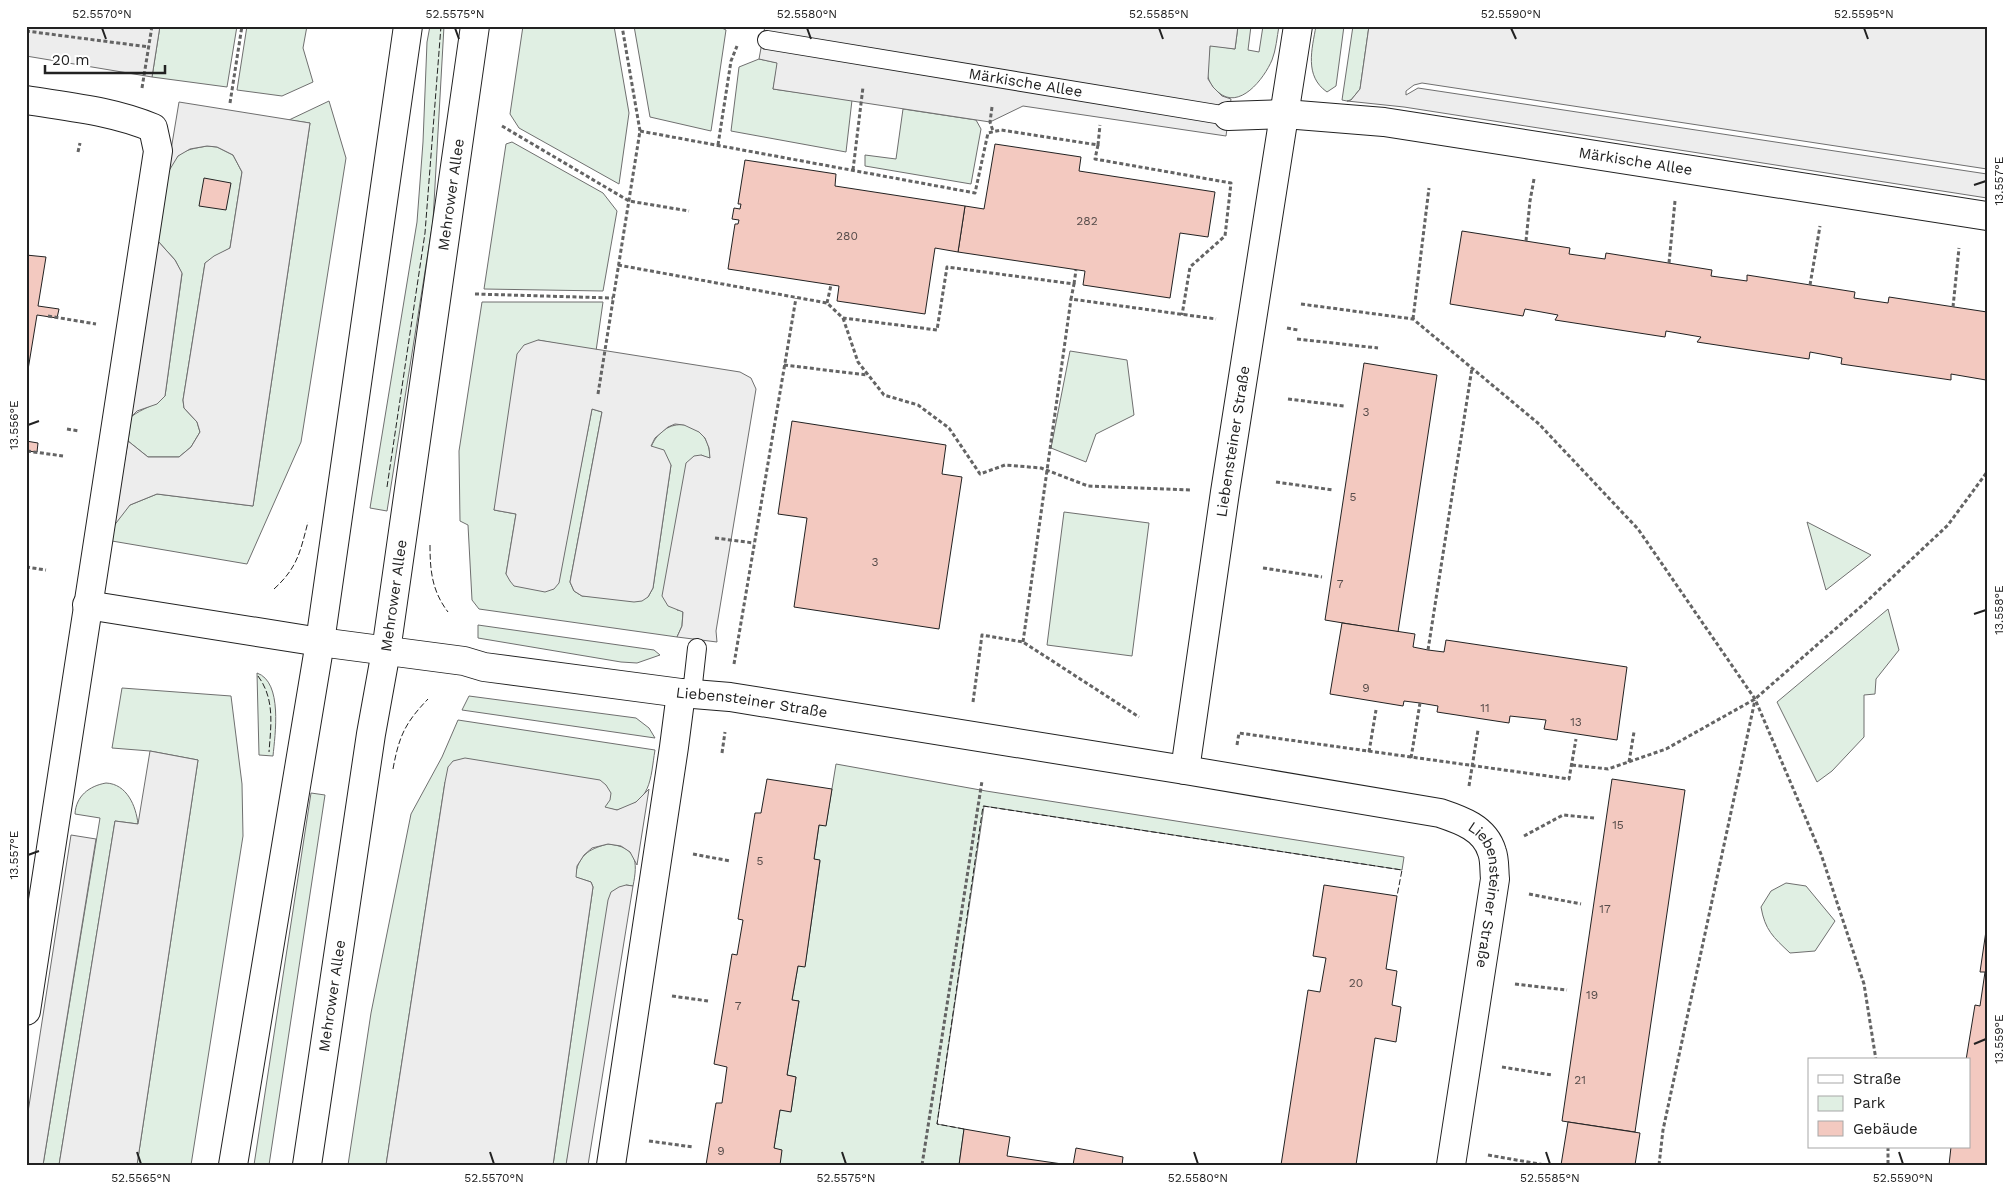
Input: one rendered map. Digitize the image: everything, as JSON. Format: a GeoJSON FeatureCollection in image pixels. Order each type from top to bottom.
{"type":"FeatureCollection","features":[{"type":"Feature","properties":{"kind":"street"},"geometry":{"type":"LineString","coordinates":[[232,1165],[320,642],[408,26]]}},
{"type":"Feature","properties":{"kind":"street","name":"Mehrower Allee"},"geometry":{"type":"LineString","coordinates":[[307,1165],[371,734],[386,651],[475,26]]}},
{"type":"Feature","properties":{"kind":"street"},"geometry":{"type":"LineString","coordinates":[[1285,114],[1298,26]]}},
{"type":"Feature","properties":{"kind":"street"},"geometry":{"type":"LineString","coordinates":[[26,100],[130,119],[153,128],[158,151],[26,1011]]}},
{"type":"Feature","properties":{"kind":"street","name":"Liebensteiner Straße"},"geometry":{"type":"LineString","coordinates":[[1185,770],[1225,492],[1285,114]]}},
{"type":"Feature","properties":{"kind":"street","name":"Märkische Allee"},"geometry":{"type":"LineString","coordinates":[[1228,116],[1285,114],[1384,122],[1975,214]]}},
{"type":"Feature","properties":{"kind":"street"},"geometry":{"type":"LineString","coordinates":[[87,606],[320,642]]}},
{"type":"Feature","properties":{"kind":"street","name":"Liebensteiner Straße"},"geometry":{"type":"LineString","coordinates":[[320,642],[464,661],[484,667],[730,697],[1440,813],[1463,821],[1479,831],[1489,844],[1493,853],[1494,888],[1452,1157]]}},
{"type":"Feature","properties":{"kind":"street"},"geometry":{"type":"LineString","coordinates":[[611,1165],[674,747],[687,693]]}},
{"type":"Feature","properties":{"kind":"lane","name":"Märkische Allee"},"geometry":{"type":"LineString","coordinates":[[767,40],[1228,116]]}},
{"type":"Feature","properties":{"kind":"lane"},"geometry":{"type":"LineString","coordinates":[[687,693],[697,648]]}},
{"type":"Feature","properties":{"kind":"path"},"geometry":{"type":"LineString","coordinates":[[142,88],[152,26]]}},
{"type":"Feature","properties":{"kind":"path"},"geometry":{"type":"LineString","coordinates":[[230,102],[242,26]]}},
{"type":"Feature","properties":{"kind":"path"},"geometry":{"type":"LineString","coordinates":[[598,394],[640,131],[622,26]]}},
{"type":"Feature","properties":{"kind":"path"},"geometry":{"type":"LineString","coordinates":[[26,31],[149,47]]}},
{"type":"Feature","properties":{"kind":"path"},"geometry":{"type":"LineString","coordinates":[[718,145],[731,61],[739,40]]}},
{"type":"Feature","properties":{"kind":"path"},"geometry":{"type":"LineString","coordinates":[[852,170],[866,56]]}},
{"type":"Feature","properties":{"kind":"path"},"geometry":{"type":"LineString","coordinates":[[1071,299],[1182,315],[1190,267],[1224,236],[1231,183],[1095,159],[1104,96]]}},
{"type":"Feature","properties":{"kind":"path"},"geometry":{"type":"LineString","coordinates":[[502,126],[628,201],[689,211]]}},
{"type":"Feature","properties":{"kind":"path"},"geometry":{"type":"LineString","coordinates":[[640,131],[975,193],[988,133],[1001,130],[1098,146]]}},
{"type":"Feature","properties":{"kind":"path"},"geometry":{"type":"LineString","coordinates":[[1526,242],[1530,201],[1540,147]]}},
{"type":"Feature","properties":{"kind":"path"},"geometry":{"type":"LineString","coordinates":[[1669,263],[1680,168]]}},
{"type":"Feature","properties":{"kind":"path"},"geometry":{"type":"LineString","coordinates":[[1413,319],[1429,188]]}},
{"type":"Feature","properties":{"kind":"path"},"geometry":{"type":"LineString","coordinates":[[1810,285],[1826,191]]}},
{"type":"Feature","properties":{"kind":"path"},"geometry":{"type":"LineString","coordinates":[[1953,307],[1975,214]]}},
{"type":"Feature","properties":{"kind":"path"},"geometry":{"type":"LineString","coordinates":[[618,265],[827,303],[843,318],[858,362],[884,395],[918,405],[949,428],[980,474],[1006,465],[1041,468],[1088,486],[1225,492]]}},
{"type":"Feature","properties":{"kind":"path"},"geometry":{"type":"LineString","coordinates":[[843,318],[937,330],[947,267],[1074,284]]}},
{"type":"Feature","properties":{"kind":"path"},"geometry":{"type":"LineString","coordinates":[[1023,642],[1076,270]]}},
{"type":"Feature","properties":{"kind":"path"},"geometry":{"type":"LineString","coordinates":[[827,303],[831,285]]}},
{"type":"Feature","properties":{"kind":"path"},"geometry":{"type":"LineString","coordinates":[[474,294],[613,298]]}},
{"type":"Feature","properties":{"kind":"path"},"geometry":{"type":"LineString","coordinates":[[735,654],[796,298]]}},
{"type":"Feature","properties":{"kind":"path"},"geometry":{"type":"LineString","coordinates":[[1301,304],[1413,319],[1539,424],[1638,529],[1755,699],[1821,854],[1864,984],[1876,1058]]}},
{"type":"Feature","properties":{"kind":"path"},"geometry":{"type":"LineString","coordinates":[[48,316],[132,329]]}},
{"type":"Feature","properties":{"kind":"path"},"geometry":{"type":"LineString","coordinates":[[1297,339],[1378,348]]}},
{"type":"Feature","properties":{"kind":"path"},"geometry":{"type":"LineString","coordinates":[[784,365],[868,375]]}},
{"type":"Feature","properties":{"kind":"path"},"geometry":{"type":"LineString","coordinates":[[1428,650],[1472,368]]}},
{"type":"Feature","properties":{"kind":"path"},"geometry":{"type":"LineString","coordinates":[[1288,399],[1344,406]]}},
{"type":"Feature","properties":{"kind":"path"},"geometry":{"type":"LineString","coordinates":[[27,451],[64,456]]}},
{"type":"Feature","properties":{"kind":"path"},"geometry":{"type":"LineString","coordinates":[[1572,765],[1608,769],[1666,749],[1755,699],[1865,603],[1948,525],[1987,472]]}},
{"type":"Feature","properties":{"kind":"path"},"geometry":{"type":"LineString","coordinates":[[1276,482],[1333,490]]}},
{"type":"Feature","properties":{"kind":"path"},"geometry":{"type":"LineString","coordinates":[[715,538],[754,543]]}},
{"type":"Feature","properties":{"kind":"path"},"geometry":{"type":"LineString","coordinates":[[26,567],[46,570]]}},
{"type":"Feature","properties":{"kind":"path"},"geometry":{"type":"LineString","coordinates":[[1263,568],[1322,577]]}},
{"type":"Feature","properties":{"kind":"path"},"geometry":{"type":"LineString","coordinates":[[967,735],[982,635],[1023,642],[1139,717]]}},
{"type":"Feature","properties":{"kind":"path"},"geometry":{"type":"LineString","coordinates":[[1659,1165],[1663,1130],[1755,699]]}},
{"type":"Feature","properties":{"kind":"path"},"geometry":{"type":"LineString","coordinates":[[1411,758],[1420,703]]}},
{"type":"Feature","properties":{"kind":"path"},"geometry":{"type":"LineString","coordinates":[[1369,752],[1376,710]]}},
{"type":"Feature","properties":{"kind":"path"},"geometry":{"type":"LineString","coordinates":[[1474,752],[1478,730]]}},
{"type":"Feature","properties":{"kind":"path"},"geometry":{"type":"LineString","coordinates":[[1629,762],[1634,732]]}},
{"type":"Feature","properties":{"kind":"path"},"geometry":{"type":"LineString","coordinates":[[1239,733],[1569,779],[1576,739]]}},
{"type":"Feature","properties":{"kind":"path"},"geometry":{"type":"LineString","coordinates":[[922,1165],[982,780]]}},
{"type":"Feature","properties":{"kind":"path"},"geometry":{"type":"LineString","coordinates":[[1493,853],[1563,815],[1594,818]]}},
{"type":"Feature","properties":{"kind":"path"},"geometry":{"type":"LineString","coordinates":[[1494,888],[1581,904]]}},
{"type":"Feature","properties":{"kind":"path"},"geometry":{"type":"LineString","coordinates":[[1480,980],[1567,990]]}},
{"type":"Feature","properties":{"kind":"path"},"geometry":{"type":"LineString","coordinates":[[1466,1061],[1552,1075]]}},
{"type":"Feature","properties":{"kind":"path"},"geometry":{"type":"LineString","coordinates":[[615,1137],[693,1147]]}},
{"type":"Feature","properties":{"kind":"path"},"geometry":{"type":"LineString","coordinates":[[1888,1148],[1888,1165]]}},
{"type":"Feature","properties":{"kind":"path"},"geometry":{"type":"LineString","coordinates":[[1452,1157],[1544,1165]]}},
{"type":"Feature","properties":{"kind":"green space"},"geometry":{"type":"Polygon","coordinates":[[[160,26],[237,26],[227,87],[152,77],[160,26]]]}},
{"type":"Feature","properties":{"kind":"green space"},"geometry":{"type":"Polygon","coordinates":[[[247,26],[307,26],[303,48],[313,82],[282,96],[237,90],[247,26]]]}},
{"type":"Feature","properties":{"kind":"green space"},"geometry":{"type":"Polygon","coordinates":[[[430,26],[444,26],[433,221],[387,511],[370,508],[417,222],[423,142],[427,42],[430,26]]]}},
{"type":"Feature","properties":{"kind":"green space"},"geometry":{"type":"Polygon","coordinates":[[[523,26],[614,26],[629,113],[619,184],[519,128],[510,114],[523,26]]]}},
{"type":"Feature","properties":{"kind":"green space"},"geometry":{"type":"Polygon","coordinates":[[[634,26],[718,26],[726,30],[711,131],[650,117],[634,26]]]}},
{"type":"Feature","properties":{"kind":"green space"},"geometry":{"type":"Polygon","coordinates":[[[1238,26],[1251,26],[1248,50],[1259,52],[1263,26],[1279,26],[1273,56],[1263,76],[1250,90],[1234,98],[1226,97],[1215,90],[1209,80],[1207,67],[1210,45],[1235,49],[1238,26]]]}},
{"type":"Feature","properties":{"kind":"green space"},"geometry":{"type":"Polygon","coordinates":[[[1316,26],[1344,26],[1336,86],[1327,92],[1320,86],[1312,70],[1311,62],[1316,26]]]}},
{"type":"Feature","properties":{"kind":"green space"},"geometry":{"type":"Polygon","coordinates":[[[1353,26],[1369,26],[1360,89],[1351,100],[1347,101],[1342,100],[1353,26]]]}},
{"type":"Feature","properties":{"kind":"green space"},"geometry":{"type":"Polygon","coordinates":[[[759,59],[778,63],[773,89],[852,100],[846,152],[731,131],[739,67],[759,59]]]}},
{"type":"Feature","properties":{"kind":"green space"},"geometry":{"type":"Polygon","coordinates":[[[329,101],[346,158],[301,442],[247,564],[112,541],[113,527],[120,515],[130,505],[157,494],[253,506],[310,123],[289,120],[329,101]]]}},
{"type":"Feature","properties":{"kind":"green space"},"geometry":{"type":"Polygon","coordinates":[[[903,109],[976,120],[981,129],[971,184],[865,166],[865,155],[896,159],[903,109]]]}},
{"type":"Feature","properties":{"kind":"green space"},"geometry":{"type":"Polygon","coordinates":[[[512,142],[603,193],[617,211],[603,291],[484,289],[506,144],[512,142]]]}},
{"type":"Feature","properties":{"kind":"green space"},"geometry":{"type":"Polygon","coordinates":[[[207,146],[217,147],[233,155],[242,172],[230,248],[205,263],[183,400],[184,408],[197,422],[200,432],[191,447],[179,457],[148,457],[128,441],[131,417],[165,396],[182,274],[175,260],[157,240],[165,184],[172,164],[178,156],[188,150],[207,146]]]}},
{"type":"Feature","properties":{"kind":"green space"},"geometry":{"type":"Polygon","coordinates":[[[482,302],[603,302],[596,351],[538,340],[494,510],[516,514],[506,574],[558,583],[592,409],[602,412],[570,582],[574,591],[582,596],[648,597],[653,588],[671,465],[651,447],[658,436],[667,428],[677,425],[686,425],[696,429],[703,436],[708,446],[710,459],[701,455],[677,610],[683,611],[682,626],[677,637],[479,609],[472,600],[468,525],[460,521],[459,451],[482,302]]]}},
{"type":"Feature","properties":{"kind":"green space"},"geometry":{"type":"Polygon","coordinates":[[[1070,351],[1127,360],[1134,415],[1096,434],[1086,462],[1051,448],[1070,351]]]}},
{"type":"Feature","properties":{"kind":"green space"},"geometry":{"type":"Polygon","coordinates":[[[1064,512],[1149,523],[1132,656],[1047,645],[1064,512]]]}},
{"type":"Feature","properties":{"kind":"green space"},"geometry":{"type":"Polygon","coordinates":[[[1807,522],[1871,555],[1826,590],[1807,522]]]}},
{"type":"Feature","properties":{"kind":"green space"},"geometry":{"type":"Polygon","coordinates":[[[1888,609],[1899,650],[1876,679],[1875,694],[1864,695],[1864,737],[1832,771],[1817,782],[1777,702],[1888,609]]]}},
{"type":"Feature","properties":{"kind":"green space"},"geometry":{"type":"Polygon","coordinates":[[[478,625],[654,650],[660,655],[637,663],[621,662],[478,638],[478,625]]]}},
{"type":"Feature","properties":{"kind":"green space"},"geometry":{"type":"Polygon","coordinates":[[[257,673],[265,678],[271,687],[274,698],[276,723],[273,756],[259,755],[257,673]]]}},
{"type":"Feature","properties":{"kind":"green space"},"geometry":{"type":"Polygon","coordinates":[[[122,688],[231,696],[242,784],[243,836],[191,1165],[137,1165],[198,760],[150,751],[112,748],[122,688]]]}},
{"type":"Feature","properties":{"kind":"green space"},"geometry":{"type":"Polygon","coordinates":[[[469,696],[636,718],[649,728],[655,738],[462,710],[469,696]]]}},
{"type":"Feature","properties":{"kind":"green space"},"geometry":{"type":"Polygon","coordinates":[[[458,720],[655,750],[650,780],[643,795],[637,801],[617,810],[445,782],[386,1165],[348,1165],[371,1013],[411,814],[442,757],[458,720]]]}},
{"type":"Feature","properties":{"kind":"green space"},"geometry":{"type":"Polygon","coordinates":[[[836,764],[986,791],[1404,857],[1402,870],[984,806],[937,1124],[964,1129],[959,1165],[780,1165],[774,1148],[780,1110],[791,1111],[796,1077],[787,1075],[799,1001],[792,1000],[798,966],[805,966],[820,861],[814,859],[819,825],[826,825],[836,764]]]}},
{"type":"Feature","properties":{"kind":"green space"},"geometry":{"type":"Polygon","coordinates":[[[106,783],[120,787],[129,797],[133,803],[138,824],[115,821],[59,1165],[43,1165],[100,818],[75,814],[78,802],[84,793],[100,784],[106,783]]]}},
{"type":"Feature","properties":{"kind":"green space"},"geometry":{"type":"Polygon","coordinates":[[[311,793],[325,795],[269,1165],[254,1165],[311,793]]]}},
{"type":"Feature","properties":{"kind":"green space"},"geometry":{"type":"Polygon","coordinates":[[[608,844],[625,848],[630,852],[635,863],[635,877],[633,886],[626,885],[566,1165],[553,1165],[593,887],[591,882],[575,877],[576,870],[585,854],[595,848],[608,844]]]}},
{"type":"Feature","properties":{"kind":"green space"},"geometry":{"type":"Polygon","coordinates":[[[1786,883],[1806,886],[1835,921],[1815,951],[1790,953],[1767,927],[1761,907],[1771,891],[1786,883]]]}},
{"type":"Feature","properties":{"kind":"shaded area"},"geometry":{"type":"Polygon","coordinates":[[[26,26],[160,26],[152,77],[26,56],[26,26]]]}},
{"type":"Feature","properties":{"kind":"shaded area"},"geometry":{"type":"Polygon","coordinates":[[[765,26],[1238,26],[1235,49],[1210,46],[1208,79],[1222,96],[1231,99],[1226,136],[1023,106],[990,122],[773,89],[777,63],[759,59],[765,26]]]}},
{"type":"Feature","properties":{"kind":"shaded area"},"geometry":{"type":"Polygon","coordinates":[[[1369,26],[1987,26],[1987,169],[1422,83],[1414,85],[1406,91],[1406,95],[1418,88],[1987,174],[1987,198],[1404,107],[1347,101],[1351,100],[1360,89],[1369,26]]]}},
{"type":"Feature","properties":{"kind":"shaded area"},"geometry":{"type":"Polygon","coordinates":[[[179,102],[310,123],[253,506],[157,494],[130,505],[113,527],[128,441],[148,457],[179,457],[191,447],[200,432],[197,422],[184,408],[183,400],[205,263],[230,248],[242,172],[233,155],[217,147],[207,146],[190,149],[178,156],[167,174],[179,102]]]}},
{"type":"Feature","properties":{"kind":"shaded area"},"geometry":{"type":"Polygon","coordinates":[[[157,240],[175,260],[182,273],[165,396],[157,404],[137,411],[131,417],[157,240]]]}},
{"type":"Feature","properties":{"kind":"shaded area"},"geometry":{"type":"Polygon","coordinates":[[[538,340],[740,372],[751,378],[756,389],[716,631],[717,642],[677,637],[682,626],[683,612],[668,606],[662,596],[686,463],[694,456],[701,455],[710,458],[705,438],[699,432],[684,425],[675,424],[668,427],[655,438],[651,446],[664,450],[671,465],[653,588],[648,597],[642,601],[634,602],[582,596],[574,591],[570,582],[602,412],[592,409],[559,583],[554,589],[545,592],[514,586],[510,581],[506,574],[516,514],[494,510],[517,354],[524,345],[538,340]]]}},
{"type":"Feature","properties":{"kind":"shaded area"},"geometry":{"type":"Polygon","coordinates":[[[150,751],[198,760],[137,1165],[59,1165],[115,821],[138,824],[150,751]]]}},
{"type":"Feature","properties":{"kind":"shaded area"},"geometry":{"type":"Polygon","coordinates":[[[465,758],[600,780],[611,793],[610,800],[605,807],[617,810],[636,802],[649,789],[637,865],[630,852],[621,846],[608,844],[592,848],[584,855],[577,866],[576,877],[591,882],[593,887],[553,1165],[386,1165],[445,782],[448,767],[453,761],[465,758]]]}},
{"type":"Feature","properties":{"kind":"shaded area"},"geometry":{"type":"Polygon","coordinates":[[[71,835],[96,839],[43,1165],[26,1165],[26,1125],[71,835]]]}},
{"type":"Feature","properties":{"kind":"shaded area"},"geometry":{"type":"Polygon","coordinates":[[[626,885],[633,886],[588,1165],[566,1165],[608,900],[611,892],[626,885]]]}},
{"type":"Feature","properties":{"kind":"building"},"geometry":{"type":"Polygon","coordinates":[[[995,144],[1081,157],[1079,171],[1215,192],[1208,237],[1180,233],[1170,298],[1083,285],[1085,271],[958,252],[965,206],[984,209],[995,144]]]}},
{"type":"Feature","properties":{"kind":"building"},"geometry":{"type":"Polygon","coordinates":[[[745,160],[836,174],[835,186],[965,206],[958,252],[935,248],[925,314],[837,301],[839,286],[728,269],[735,224],[738,224],[739,220],[732,219],[734,208],[740,209],[741,204],[738,204],[745,160]]]}},
{"type":"Feature","properties":{"kind":"building"},"geometry":{"type":"Polygon","coordinates":[[[204,178],[231,183],[226,210],[199,206],[204,178]]]}},
{"type":"Feature","properties":{"kind":"building"},"geometry":{"type":"Polygon","coordinates":[[[1462,231],[1570,248],[1569,254],[1605,259],[1606,253],[1712,270],[1711,276],[1747,281],[1747,275],[1855,292],[1854,298],[1888,303],[1889,297],[1987,312],[1987,386],[1986,380],[1951,374],[1951,380],[1841,364],[1842,358],[1810,352],[1809,359],[1697,342],[1701,337],[1666,331],[1665,337],[1555,320],[1558,315],[1525,309],[1523,316],[1450,304],[1462,231]]]}},
{"type":"Feature","properties":{"kind":"building"},"geometry":{"type":"Polygon","coordinates":[[[26,255],[46,257],[38,306],[59,309],[57,318],[37,315],[26,382],[26,255]]]}},
{"type":"Feature","properties":{"kind":"building"},"geometry":{"type":"Polygon","coordinates":[[[1364,363],[1437,375],[1398,632],[1325,620],[1364,363]]]}},
{"type":"Feature","properties":{"kind":"building"},"geometry":{"type":"Polygon","coordinates":[[[792,421],[946,445],[942,474],[962,477],[939,629],[794,607],[807,518],[778,514],[792,421]]]}},
{"type":"Feature","properties":{"kind":"building"},"geometry":{"type":"Polygon","coordinates":[[[26,441],[38,443],[37,452],[26,451],[26,441]]]}},
{"type":"Feature","properties":{"kind":"building"},"geometry":{"type":"Polygon","coordinates":[[[1342,623],[1415,634],[1413,647],[1428,650],[1444,652],[1446,640],[1627,667],[1617,740],[1544,729],[1546,720],[1510,716],[1509,723],[1437,712],[1438,706],[1420,703],[1404,701],[1403,706],[1330,694],[1342,623]]]}},
{"type":"Feature","properties":{"kind":"building"},"geometry":{"type":"Polygon","coordinates":[[[767,779],[832,789],[826,826],[819,825],[814,859],[820,860],[805,967],[798,966],[792,1000],[799,1001],[787,1075],[796,1077],[791,1112],[780,1110],[774,1148],[782,1150],[780,1165],[706,1165],[716,1103],[722,1103],[727,1067],[714,1064],[732,954],[737,955],[743,920],[738,919],[755,813],[761,813],[767,779]]]}},
{"type":"Feature","properties":{"kind":"building"},"geometry":{"type":"Polygon","coordinates":[[[1612,779],[1685,790],[1635,1132],[1562,1121],[1612,779]]]}},
{"type":"Feature","properties":{"kind":"building"},"geometry":{"type":"Polygon","coordinates":[[[1324,885],[1397,896],[1386,969],[1397,971],[1392,1005],[1401,1007],[1396,1042],[1375,1038],[1356,1165],[1281,1165],[1308,990],[1320,992],[1326,958],[1313,956],[1324,885]]]}},
{"type":"Feature","properties":{"kind":"building"},"geometry":{"type":"Polygon","coordinates":[[[1987,924],[1987,1165],[1949,1165],[1951,1148],[1970,1148],[1970,1058],[1966,1058],[1975,1005],[1980,1006],[1985,972],[1980,972],[1987,924]]]}},
{"type":"Feature","properties":{"kind":"building"},"geometry":{"type":"Polygon","coordinates":[[[1568,1122],[1640,1133],[1635,1165],[1561,1165],[1568,1122]]]}},
{"type":"Feature","properties":{"kind":"building"},"geometry":{"type":"Polygon","coordinates":[[[964,1129],[1010,1137],[1007,1156],[1069,1165],[959,1165],[964,1129]]]}},
{"type":"Feature","properties":{"kind":"building"},"geometry":{"type":"Polygon","coordinates":[[[1076,1148],[1123,1157],[1122,1165],[1073,1165],[1076,1148]]]}},
{"type":"Feature","properties":{"kind":"fence"},"geometry":{"type":"LineString","coordinates":[[387,487],[425,233],[441,26]]}},
{"type":"Feature","properties":{"kind":"fence"},"geometry":{"type":"LineString","coordinates":[[274,589],[293,566],[300,551],[308,522]]}},
{"type":"Feature","properties":{"kind":"fence"},"geometry":{"type":"LineString","coordinates":[[430,545],[435,588],[448,612]]}},
{"type":"Feature","properties":{"kind":"fence"},"geometry":{"type":"LineString","coordinates":[[258,676],[267,694],[271,712],[269,752]]}},
{"type":"Feature","properties":{"kind":"fence"},"geometry":{"type":"LineString","coordinates":[[393,769],[404,731],[408,723],[428,699]]}},
{"type":"Feature","properties":{"kind":"fence"},"geometry":{"type":"LineString","coordinates":[[964,1129],[937,1124],[983,806],[1402,870],[1397,896]]}}]}
